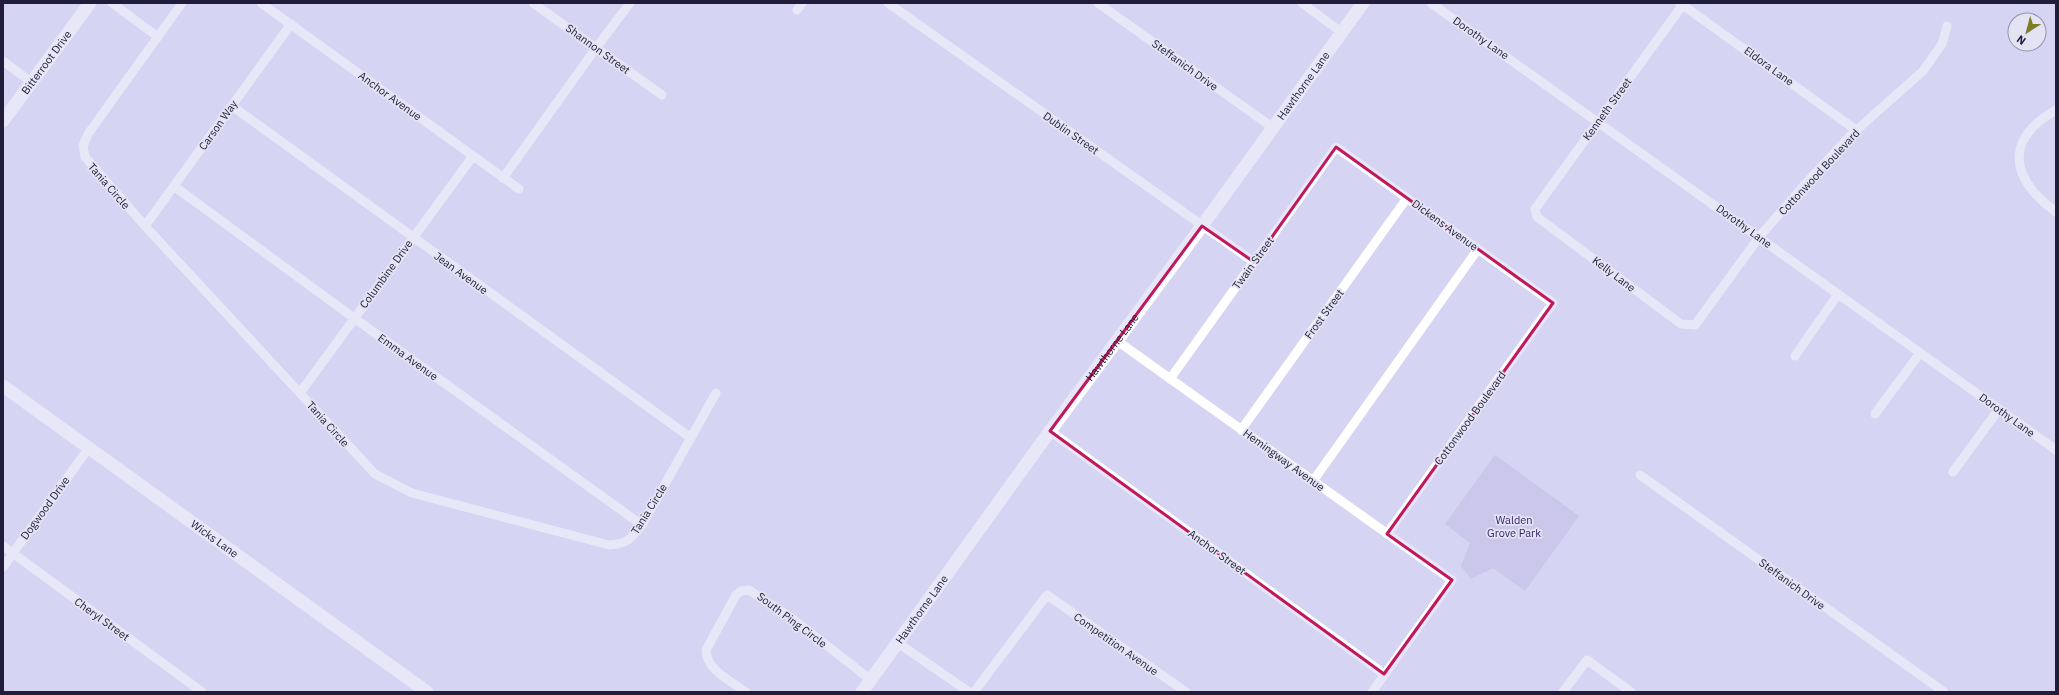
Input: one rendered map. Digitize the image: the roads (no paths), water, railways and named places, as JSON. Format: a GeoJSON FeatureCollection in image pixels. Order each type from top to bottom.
{"type":"FeatureCollection","features":[{"type":"Feature","properties":{"kind":"street","name":"Bitterroot Drive"},"geometry":{"type":"LineString","coordinates":[[3,121],[90,3]]}},
{"type":"Feature","properties":{"kind":"street"},"geometry":{"type":"LineString","coordinates":[[112,3],[158,37],[182,3]]}},
{"type":"Feature","properties":{"kind":"street","name":"Anchor Avenue"},"geometry":{"type":"LineString","coordinates":[[261,3],[519,190]]}},
{"type":"Feature","properties":{"kind":"street","name":"Shannon Street"},"geometry":{"type":"LineString","coordinates":[[533,3],[662,95]]}},
{"type":"Feature","properties":{"kind":"street"},"geometry":{"type":"LineString","coordinates":[[503,178],[630,3]]}},
{"type":"Feature","properties":{"kind":"street","name":"Dublin Street"},"geometry":{"type":"LineString","coordinates":[[888,3],[1254,262]]}},
{"type":"Feature","properties":{"kind":"street","name":"Steffanich Drive"},"geometry":{"type":"LineString","coordinates":[[1098,3],[1272,127]]}},
{"type":"Feature","properties":{"kind":"street"},"geometry":{"type":"LineString","coordinates":[[1302,3],[1341,32]]}},
{"type":"Feature","properties":{"kind":"street","name":"Hawthorne Lane"},"geometry":{"type":"LineString","coordinates":[[862,692],[1116,340],[1202,226],[1363,3]]}},
{"type":"Feature","properties":{"kind":"street","name":"Dorothy Lane"},"geometry":{"type":"LineString","coordinates":[[1432,3],[1760,236],[1838,294],[2056,450]]}},
{"type":"Feature","properties":{"kind":"street","name":"Kenneth Street"},"geometry":{"type":"LineString","coordinates":[[1536,217],[1535,209],[1683,3]]}},
{"type":"Feature","properties":{"kind":"street","name":"Eldora Lane"},"geometry":{"type":"LineString","coordinates":[[1683,3],[1856,130]]}},
{"type":"Feature","properties":{"kind":"street","name":"Carson Way"},"geometry":{"type":"LineString","coordinates":[[145,226],[175,187],[291,24]]}},
{"type":"Feature","properties":{"kind":"street","name":"Cottonwood Boulevard"},"geometry":{"type":"LineString","coordinates":[[1695,325],[1760,236],[1856,130],[1923,71],[1942,44],[1947,26]]}},
{"type":"Feature","properties":{"kind":"street","name":"Tania Circle"},"geometry":{"type":"LineString","coordinates":[[158,37],[88,134],[83,146],[85,157],[145,226],[375,474],[412,494],[609,545],[622,545],[633,536],[642,525],[716,393]]}},
{"type":"Feature","properties":{"kind":"street"},"geometry":{"type":"LineString","coordinates":[[3,61],[31,82]]}},
{"type":"Feature","properties":{"kind":"street","name":"Jean Avenue"},"geometry":{"type":"LineString","coordinates":[[232,106],[691,438]]}},
{"type":"Feature","properties":{"kind":"street"},"geometry":{"type":"LineString","coordinates":[[2056,110],[2043,118],[2029,132],[2019,150],[2018,165],[2025,182],[2040,200],[2056,212]]}},
{"type":"Feature","properties":{"kind":"street","name":"Dickens Avenue"},"geometry":{"type":"LineString","coordinates":[[1336,147],[1554,303]]}},
{"type":"Feature","properties":{"kind":"street","name":"Twain Street"},"geometry":{"type":"LineString","coordinates":[[1170,379],[1336,147]]}},
{"type":"Feature","properties":{"kind":"street","name":"Columbine Drive"},"geometry":{"type":"LineString","coordinates":[[300,393],[473,156]]}},
{"type":"Feature","properties":{"kind":"street","name":"Emma Avenue"},"geometry":{"type":"LineString","coordinates":[[175,187],[642,525]]}},
{"type":"Feature","properties":{"kind":"street","name":"Frost Street"},"geometry":{"type":"LineString","coordinates":[[1241,430],[1407,198]]}},
{"type":"Feature","properties":{"kind":"street","name":"Kelly Lane"},"geometry":{"type":"LineString","coordinates":[[1536,217],[1681,324],[1695,325]]}},
{"type":"Feature","properties":{"kind":"street"},"geometry":{"type":"LineString","coordinates":[[1313,481],[1478,249]]}},
{"type":"Feature","properties":{"kind":"street"},"geometry":{"type":"LineString","coordinates":[[1795,356],[1838,294]]}},
{"type":"Feature","properties":{"kind":"street","name":"Cottonwood Boulevard"},"geometry":{"type":"LineString","coordinates":[[1387,534],[1554,303]]}},
{"type":"Feature","properties":{"kind":"street","name":"Hemingway Avenue"},"geometry":{"type":"LineString","coordinates":[[1116,340],[1452,580],[1384,674]]}},
{"type":"Feature","properties":{"kind":"street"},"geometry":{"type":"LineString","coordinates":[[1875,414],[1920,353]]}},
{"type":"Feature","properties":{"kind":"street","name":"Wicks Lane"},"geometry":{"type":"LineString","coordinates":[[3,386],[88,449],[427,692]]}},
{"type":"Feature","properties":{"kind":"street"},"geometry":{"type":"LineString","coordinates":[[1953,472],[1999,409]]}},
{"type":"Feature","properties":{"kind":"street","name":"Anchor Street"},"geometry":{"type":"LineString","coordinates":[[1050,431],[1384,674]]}},
{"type":"Feature","properties":{"kind":"street","name":"Dogwood Drive"},"geometry":{"type":"LineString","coordinates":[[3,568],[88,449]]}},
{"type":"Feature","properties":{"kind":"street","name":"Steffanich Drive"},"geometry":{"type":"LineString","coordinates":[[1640,475],[1938,690]]}},
{"type":"Feature","properties":{"kind":"street","name":"Cheryl Street"},"geometry":{"type":"LineString","coordinates":[[3,546],[202,692]]}},
{"type":"Feature","properties":{"kind":"street","name":"South Ping Circle"},"geometry":{"type":"LineString","coordinates":[[746,692],[710,665],[706,658],[706,650],[736,595],[741,591],[749,590],[793,619],[871,680]]}},
{"type":"Feature","properties":{"kind":"street","name":"Competition Avenue"},"geometry":{"type":"LineString","coordinates":[[974,692],[1047,595],[1186,692]]}},
{"type":"Feature","properties":{"kind":"street"},"geometry":{"type":"LineString","coordinates":[[898,642],[969,692]]}},
{"type":"Feature","properties":{"kind":"street"},"geometry":{"type":"LineString","coordinates":[[1563,692],[1587,660],[1631,692]]}},
{"type":"Feature","properties":{"kind":"street"},"geometry":{"type":"LineString","coordinates":[[1372,692],[1384,674]]}},
{"type":"Feature","properties":{"kind":"park label","name":"Walden Grove Park"},"geometry":{"type":"Point","coordinates":[1514,526]}}]}
